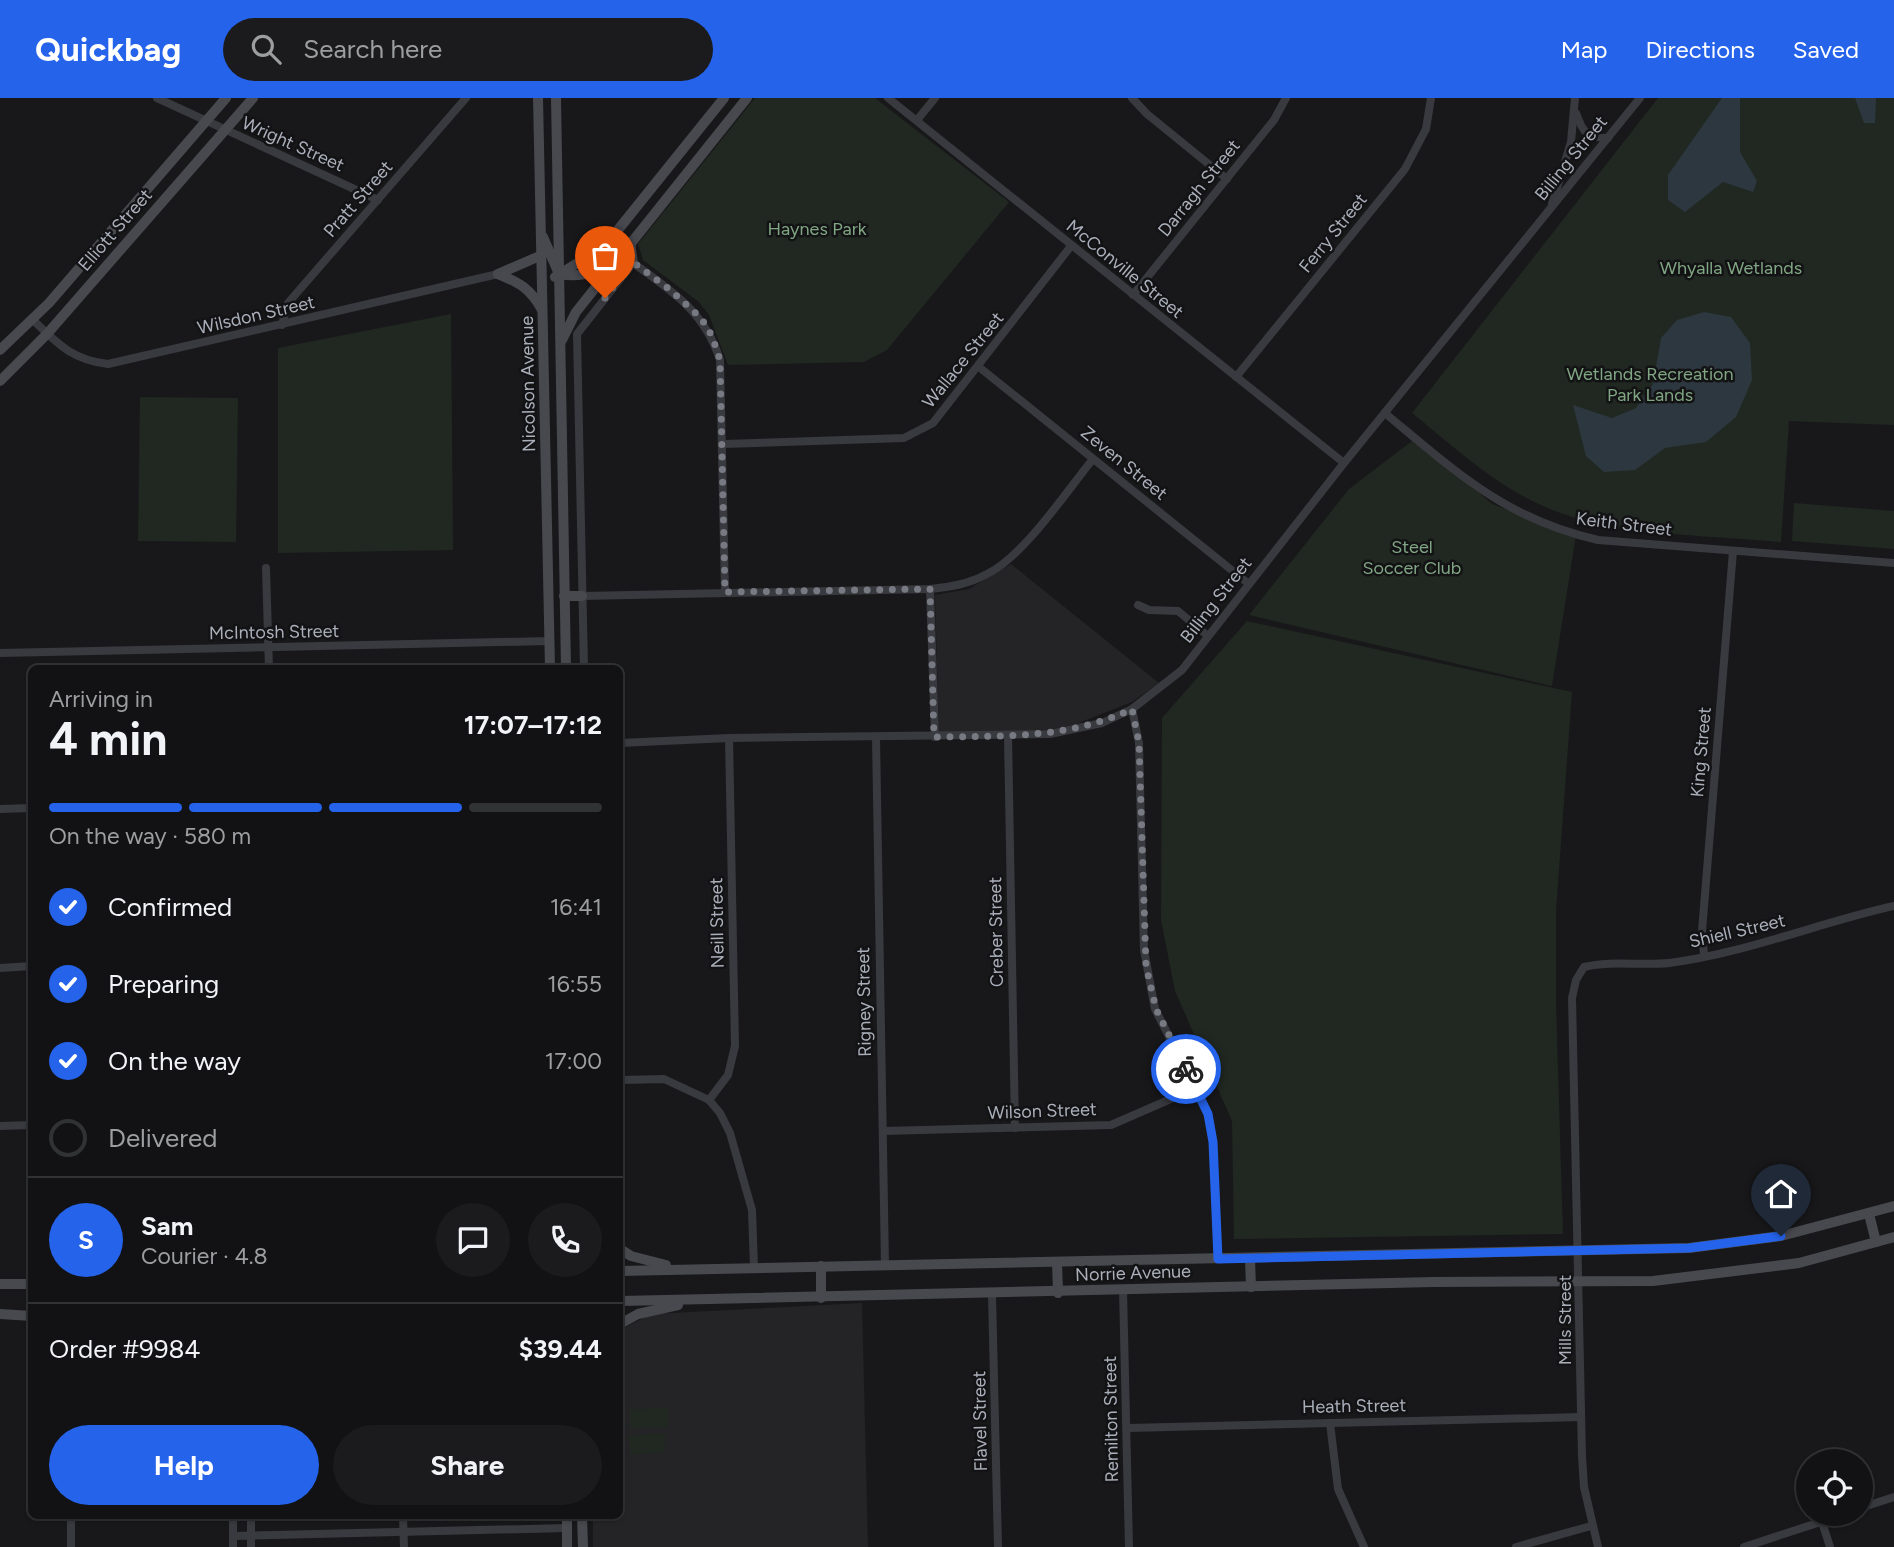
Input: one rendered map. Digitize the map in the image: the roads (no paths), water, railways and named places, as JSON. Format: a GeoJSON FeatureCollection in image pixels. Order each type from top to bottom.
{"type":"FeatureCollection","features":[{"type":"Feature","properties":{"kind":"main road","name":"Elliott Street"},"geometry":{"type":"LineString","coordinates":[[0,350],[33,320],[226,98]]}},
{"type":"Feature","properties":{"kind":"main road","name":"Elliott Street"},"geometry":{"type":"LineString","coordinates":[[0,381],[47,334],[253,98]]}},
{"type":"Feature","properties":{"kind":"main road","name":"Nicolson Avenue"},"geometry":{"type":"LineString","coordinates":[[538,98],[550,665]]}},
{"type":"Feature","properties":{"kind":"main road","name":"Nicolson Avenue"},"geometry":{"type":"LineString","coordinates":[[556,98],[566,665]]}},
{"type":"Feature","properties":{"kind":"main road"},"geometry":{"type":"LineString","coordinates":[[544,330],[549,312],[549,287],[559,274],[590,258],[605,246],[724,98]]}},
{"type":"Feature","properties":{"kind":"main road"},"geometry":{"type":"LineString","coordinates":[[560,348],[576,312],[747,98]]}},
{"type":"Feature","properties":{"kind":"main road"},"geometry":{"type":"LineString","coordinates":[[538,121],[556,121]]}},
{"type":"Feature","properties":{"kind":"main road"},"geometry":{"type":"LineString","coordinates":[[542,235],[559,274]]}},
{"type":"Feature","properties":{"kind":"main road"},"geometry":{"type":"LineString","coordinates":[[558,242],[565,253],[578,263]]}},
{"type":"Feature","properties":{"kind":"main road"},"geometry":{"type":"LineString","coordinates":[[559,274],[585,276],[614,262],[633,262],[630,242]]}},
{"type":"Feature","properties":{"kind":"main road"},"geometry":{"type":"LineString","coordinates":[[498,274],[542,255]]}},
{"type":"Feature","properties":{"kind":"main road"},"geometry":{"type":"LineString","coordinates":[[498,274],[522,283],[533,293],[544,313]]}},
{"type":"Feature","properties":{"kind":"main road"},"geometry":{"type":"LineString","coordinates":[[0,369],[17,365]]}},
{"type":"Feature","properties":{"kind":"main road"},"geometry":{"type":"LineString","coordinates":[[548,506],[562,505]]}},
{"type":"Feature","properties":{"kind":"main road"},"geometry":{"type":"LineString","coordinates":[[564,596],[582,596]]}},
{"type":"Feature","properties":{"kind":"main road","name":"Norrie Avenue"},"geometry":{"type":"LineString","coordinates":[[623,1271],[1689,1248],[1781,1236],[1894,1206]]}},
{"type":"Feature","properties":{"kind":"main road"},"geometry":{"type":"LineString","coordinates":[[1869,1214],[1876,1242]]}},
{"type":"Feature","properties":{"kind":"main road","name":"Norrie Avenue"},"geometry":{"type":"LineString","coordinates":[[623,1301],[1653,1281],[1799,1263],[1894,1237]]}},
{"type":"Feature","properties":{"kind":"main road"},"geometry":{"type":"LineString","coordinates":[[623,1251],[650,1262],[696,1269]]}},
{"type":"Feature","properties":{"kind":"main road"},"geometry":{"type":"LineString","coordinates":[[1250,1259],[1251,1287]]}},
{"type":"Feature","properties":{"kind":"main road"},"geometry":{"type":"LineString","coordinates":[[1057,1262],[1058,1293]]}},
{"type":"Feature","properties":{"kind":"main road"},"geometry":{"type":"LineString","coordinates":[[821,1266],[821,1298]]}},
{"type":"Feature","properties":{"kind":"main road"},"geometry":{"type":"LineString","coordinates":[[0,1284],[28,1284]]}},
{"type":"Feature","properties":{"kind":"main road"},"geometry":{"type":"LineString","coordinates":[[623,1322],[638,1314],[701,1300]]}},
{"type":"Feature","properties":{"kind":"main road"},"geometry":{"type":"LineString","coordinates":[[0,1314],[28,1316]]}},
{"type":"Feature","properties":{"kind":"main road"},"geometry":{"type":"LineString","coordinates":[[566,1519],[567,1547]]}},
{"type":"Feature","properties":{"kind":"main road"},"geometry":{"type":"LineString","coordinates":[[582,1519],[583,1547]]}},
{"type":"Feature","properties":{"kind":"street","name":"Wright Street"},"geometry":{"type":"LineString","coordinates":[[157,98],[378,200]]}},
{"type":"Feature","properties":{"kind":"street","name":"Pratt Street"},"geometry":{"type":"LineString","coordinates":[[282,325],[288,303],[466,98]]}},
{"type":"Feature","properties":{"kind":"street","name":"McConville Street"},"geometry":{"type":"LineString","coordinates":[[888,98],[1344,463]]}},
{"type":"Feature","properties":{"kind":"street"},"geometry":{"type":"LineString","coordinates":[[916,120],[935,98]]}},
{"type":"Feature","properties":{"kind":"street"},"geometry":{"type":"LineString","coordinates":[[1132,98],[1147,114],[1227,178]]}},
{"type":"Feature","properties":{"kind":"street","name":"Darragh Street"},"geometry":{"type":"LineString","coordinates":[[1133,295],[1274,120],[1286,98]]}},
{"type":"Feature","properties":{"kind":"street","name":"Ferry Street"},"geometry":{"type":"LineString","coordinates":[[1236,377],[1405,169],[1426,129],[1431,98]]}},
{"type":"Feature","properties":{"kind":"street"},"geometry":{"type":"LineString","coordinates":[[1548,212],[1564,173],[1575,98]]}},
{"type":"Feature","properties":{"kind":"street","name":"Billing Street"},"geometry":{"type":"LineString","coordinates":[[623,743],[729,738],[1008,736],[1083,729],[1132,709],[1182,670],[1344,463],[1640,98]]}},
{"type":"Feature","properties":{"kind":"street"},"geometry":{"type":"LineString","coordinates":[[1575,110],[1582,131],[1591,138],[1608,138]]}},
{"type":"Feature","properties":{"kind":"street","name":"Wallace Street"},"geometry":{"type":"LineString","coordinates":[[723,444],[904,438],[933,423],[1071,246]]}},
{"type":"Feature","properties":{"kind":"street"},"geometry":{"type":"LineString","coordinates":[[584,665],[577,334],[633,262],[701,318],[712,336],[722,379],[725,592]]}},
{"type":"Feature","properties":{"kind":"street","name":"Wilsdon Street"},"geometry":{"type":"LineString","coordinates":[[33,320],[85,362],[108,364],[498,274]]}},
{"type":"Feature","properties":{"kind":"street","name":"Zeven Street"},"geometry":{"type":"LineString","coordinates":[[979,367],[1249,584]]}},
{"type":"Feature","properties":{"kind":"street","name":"Keith Street"},"geometry":{"type":"LineString","coordinates":[[1386,414],[1473,485],[1541,524],[1598,540],[1894,563]]}},
{"type":"Feature","properties":{"kind":"street"},"geometry":{"type":"LineString","coordinates":[[582,596],[930,589],[957,586],[988,574],[1012,557],[1093,459]]}},
{"type":"Feature","properties":{"kind":"street","name":"King Street"},"geometry":{"type":"LineString","coordinates":[[1704,955],[1702,932],[1733,551]]}},
{"type":"Feature","properties":{"kind":"street"},"geometry":{"type":"LineString","coordinates":[[266,568],[269,665]]}},
{"type":"Feature","properties":{"kind":"street"},"geometry":{"type":"LineString","coordinates":[[930,589],[934,737]]}},
{"type":"Feature","properties":{"kind":"street"},"geometry":{"type":"LineString","coordinates":[[1138,606],[1149,610],[1178,611],[1208,636]]}},
{"type":"Feature","properties":{"kind":"street","name":"McIntosh Street"},"geometry":{"type":"LineString","coordinates":[[0,653],[549,642]]}},
{"type":"Feature","properties":{"kind":"street"},"geometry":{"type":"LineString","coordinates":[[1132,709],[1139,743],[1144,950],[1156,1009],[1208,1114],[1213,1142],[1218,1259]]}},
{"type":"Feature","properties":{"kind":"street","name":"Creber Street"},"geometry":{"type":"LineString","coordinates":[[1008,736],[1016,1128]]}},
{"type":"Feature","properties":{"kind":"street","name":"Rigney Street"},"geometry":{"type":"LineString","coordinates":[[876,737],[885,1265]]}},
{"type":"Feature","properties":{"kind":"street","name":"Neill Street"},"geometry":{"type":"LineString","coordinates":[[709,1100],[728,1074],[736,1046],[729,738]]}},
{"type":"Feature","properties":{"kind":"street"},"geometry":{"type":"LineString","coordinates":[[0,809],[28,808]]}},
{"type":"Feature","properties":{"kind":"street","name":"Shiell Street"},"geometry":{"type":"LineString","coordinates":[[1584,967],[1598,964],[1670,962],[1894,906]]}},
{"type":"Feature","properties":{"kind":"street"},"geometry":{"type":"LineString","coordinates":[[0,968],[28,966]]}},
{"type":"Feature","properties":{"kind":"street","name":"Mills Street"},"geometry":{"type":"LineString","coordinates":[[1584,967],[1576,979],[1572,998],[1581,1282],[1581,1417],[1584,1487],[1598,1547]]}},
{"type":"Feature","properties":{"kind":"street"},"geometry":{"type":"LineString","coordinates":[[623,1080],[664,1079],[709,1100],[730,1133],[752,1210],[754,1268]]}},
{"type":"Feature","properties":{"kind":"street","name":"Wilson Street"},"geometry":{"type":"LineString","coordinates":[[883,1131],[1111,1125],[1195,1088]]}},
{"type":"Feature","properties":{"kind":"street"},"geometry":{"type":"LineString","coordinates":[[0,1126],[28,1125]]}},
{"type":"Feature","properties":{"kind":"street","name":"Remilton Street"},"geometry":{"type":"LineString","coordinates":[[1123,1290],[1129,1547]]}},
{"type":"Feature","properties":{"kind":"street","name":"Flavel Street"},"geometry":{"type":"LineString","coordinates":[[992,1295],[998,1547]]}},
{"type":"Feature","properties":{"kind":"street","name":"Heath Street"},"geometry":{"type":"LineString","coordinates":[[1128,1428],[1581,1417]]}},
{"type":"Feature","properties":{"kind":"street"},"geometry":{"type":"LineString","coordinates":[[1330,1423],[1338,1489],[1364,1547]]}},
{"type":"Feature","properties":{"kind":"street"},"geometry":{"type":"LineString","coordinates":[[1873,1504],[1894,1497]]}},
{"type":"Feature","properties":{"kind":"street"},"geometry":{"type":"LineString","coordinates":[[71,1519],[71,1547]]}},
{"type":"Feature","properties":{"kind":"street"},"geometry":{"type":"LineString","coordinates":[[233,1519],[233,1547]]}},
{"type":"Feature","properties":{"kind":"street"},"geometry":{"type":"LineString","coordinates":[[251,1519],[251,1547]]}},
{"type":"Feature","properties":{"kind":"street"},"geometry":{"type":"LineString","coordinates":[[403,1519],[404,1547]]}},
{"type":"Feature","properties":{"kind":"street"},"geometry":{"type":"LineString","coordinates":[[1516,1547],[1591,1526]]}},
{"type":"Feature","properties":{"kind":"street"},"geometry":{"type":"LineString","coordinates":[[1744,1547],[1810,1526]]}},
{"type":"Feature","properties":{"kind":"street"},"geometry":{"type":"LineString","coordinates":[[1823,1526],[1830,1547]]}},
{"type":"Feature","properties":{"kind":"street"},"geometry":{"type":"LineString","coordinates":[[233,1536],[567,1528]]}},
{"type":"Feature","properties":{"kind":"park label","name":"Haynes Park"},"geometry":{"type":"Point","coordinates":[817,229]}},
{"type":"Feature","properties":{"kind":"park label","name":"Whyalla Wetlands"},"geometry":{"type":"Point","coordinates":[1731,268]}},
{"type":"Feature","properties":{"kind":"park label","name":"Wetlands Recreation Park Lands"},"geometry":{"type":"Point","coordinates":[1650,384]}},
{"type":"Feature","properties":{"kind":"park label","name":"Steel Soccer Club"},"geometry":{"type":"Point","coordinates":[1412,557]}}]}
